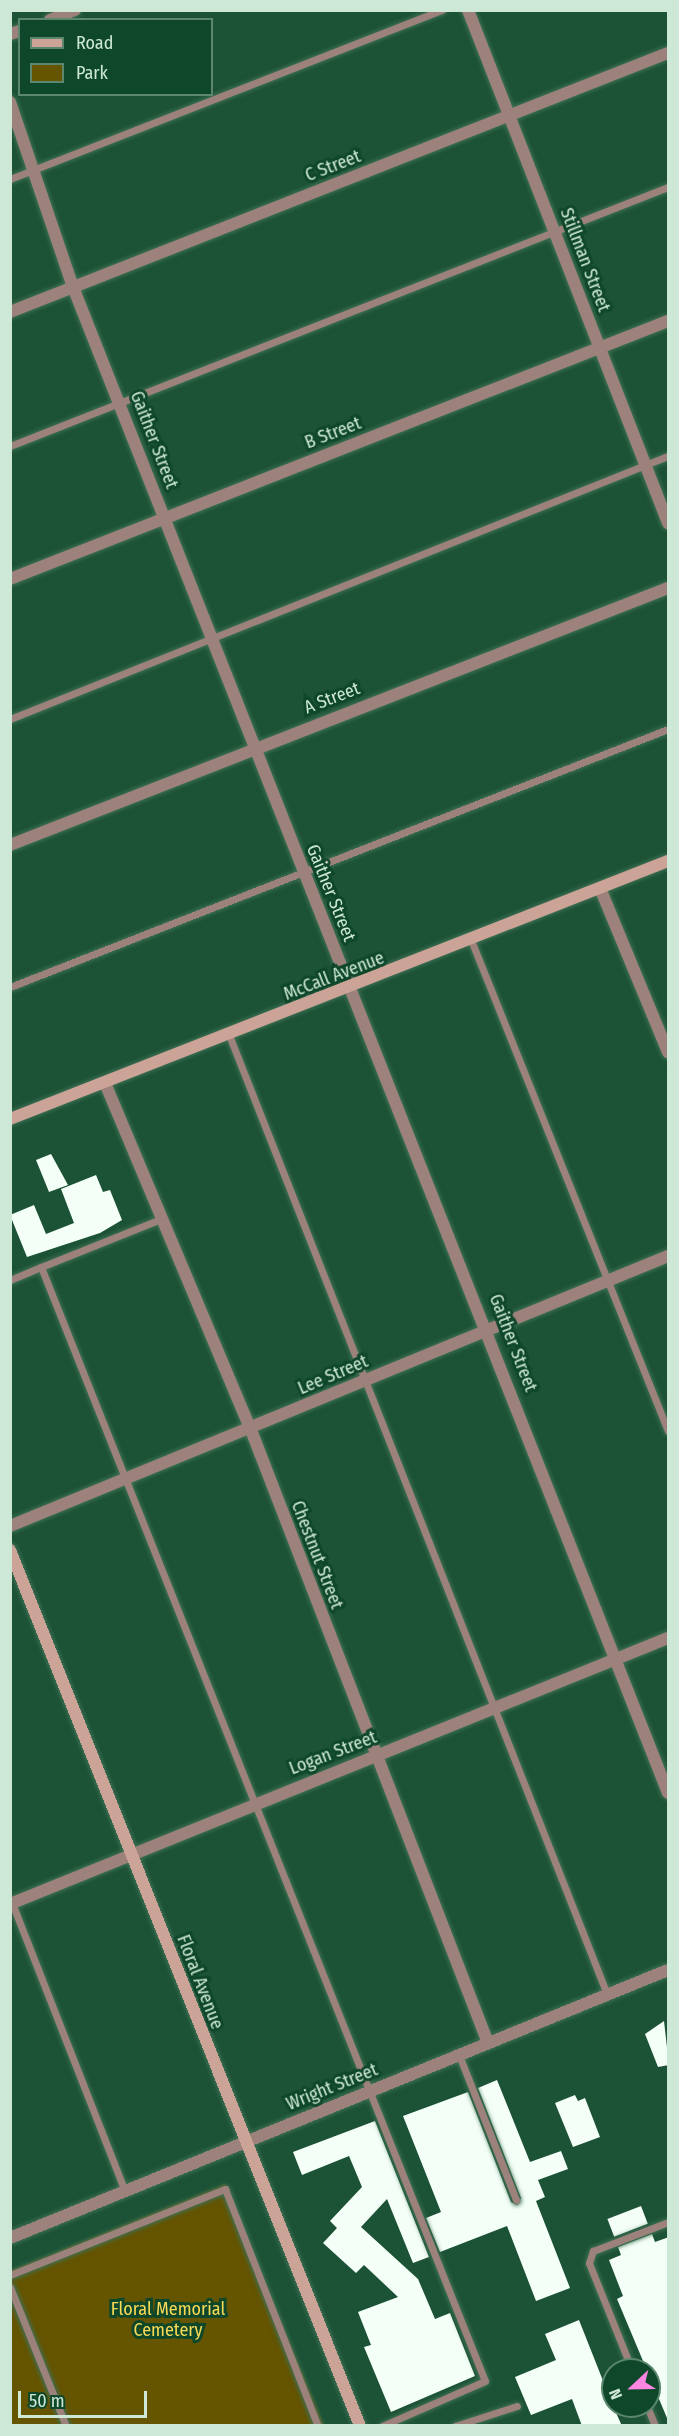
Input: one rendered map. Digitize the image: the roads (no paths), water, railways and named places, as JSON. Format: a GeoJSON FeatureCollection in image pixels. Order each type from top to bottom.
{"type":"FeatureCollection","features":[{"type":"Feature","properties":{"kind":"main road","name":"McCall Avenue"},"geometry":{"type":"LineString","coordinates":[[10,1119],[351,990],[669,861]]}},
{"type":"Feature","properties":{"kind":"main road","name":"Floral Avenue"},"geometry":{"type":"LineString","coordinates":[[10,1550],[244,2143],[360,2426]]}},
{"type":"Feature","properties":{"kind":"street"},"geometry":{"type":"LineString","coordinates":[[55,18],[75,10]]}},
{"type":"Feature","properties":{"kind":"street","name":"Stillman Street"},"geometry":{"type":"LineString","coordinates":[[468,10],[669,523]]}},
{"type":"Feature","properties":{"kind":"street","name":"C Street"},"geometry":{"type":"LineString","coordinates":[[10,312],[669,53]]}},
{"type":"Feature","properties":{"kind":"street","name":"Gaither Street"},"geometry":{"type":"LineString","coordinates":[[10,102],[37,169],[73,287],[213,638],[253,747],[489,1330],[669,1793]]}},
{"type":"Feature","properties":{"kind":"street","name":"B Street"},"geometry":{"type":"LineString","coordinates":[[10,579],[669,321]]}},
{"type":"Feature","properties":{"kind":"street","name":"A Street"},"geometry":{"type":"LineString","coordinates":[[10,845],[253,747],[669,588]]}},
{"type":"Feature","properties":{"kind":"street"},"geometry":{"type":"LineString","coordinates":[[600,888],[669,1052]]}},
{"type":"Feature","properties":{"kind":"street","name":"Chestnut Street"},"geometry":{"type":"LineString","coordinates":[[105,1083],[250,1430],[375,1757],[488,2043]]}},
{"type":"Feature","properties":{"kind":"street","name":"Lee Street"},"geometry":{"type":"LineString","coordinates":[[10,1526],[250,1430],[606,1280],[669,1256]]}},
{"type":"Feature","properties":{"kind":"street","name":"Logan Street"},"geometry":{"type":"LineString","coordinates":[[11,1903],[254,1802],[494,1710],[669,1638]]}},
{"type":"Feature","properties":{"kind":"street","name":"Wright Street"},"geometry":{"type":"LineString","coordinates":[[10,2238],[669,1970]]}},
{"type":"Feature","properties":{"kind":"lane"},"geometry":{"type":"LineString","coordinates":[[10,179],[442,10]]}},
{"type":"Feature","properties":{"kind":"lane"},"geometry":{"type":"LineString","coordinates":[[10,446],[669,187]]}},
{"type":"Feature","properties":{"kind":"lane"},"geometry":{"type":"LineString","coordinates":[[10,719],[669,456]]}},
{"type":"Feature","properties":{"kind":"lane"},"geometry":{"type":"LineString","coordinates":[[10,987],[303,870],[669,729]]}},
{"type":"Feature","properties":{"kind":"lane"},"geometry":{"type":"LineString","coordinates":[[471,940],[606,1280],[669,1431]]}},
{"type":"Feature","properties":{"kind":"lane"},"geometry":{"type":"LineString","coordinates":[[229,1035],[363,1381],[607,1994]]}},
{"type":"Feature","properties":{"kind":"lane"},"geometry":{"type":"LineString","coordinates":[[10,1280],[160,1219]]}},
{"type":"Feature","properties":{"kind":"lane"},"geometry":{"type":"LineString","coordinates":[[41,1268],[485,2381],[381,2426]]}},
{"type":"Feature","properties":{"kind":"lane"},"geometry":{"type":"LineString","coordinates":[[11,1903],[125,2191]]}},
{"type":"Feature","properties":{"kind":"lane"},"geometry":{"type":"LineString","coordinates":[[459,2055],[516,2200]]}},
{"type":"Feature","properties":{"kind":"lane"},"geometry":{"type":"LineString","coordinates":[[10,2275],[225,2189],[318,2426]]}},
{"type":"Feature","properties":{"kind":"lane"},"geometry":{"type":"LineString","coordinates":[[627,2358],[589,2263],[593,2251],[669,2222]]}},
{"type":"Feature","properties":{"kind":"lane"},"geometry":{"type":"LineString","coordinates":[[10,2287],[66,2426]]}},
{"type":"Feature","properties":{"kind":"lane"},"geometry":{"type":"LineString","coordinates":[[455,2426],[517,2406]]}},
{"type":"Feature","properties":{"kind":"park label","name":"Floral Memorial Cemetery"},"geometry":{"type":"Point","coordinates":[168,2320]}}]}
